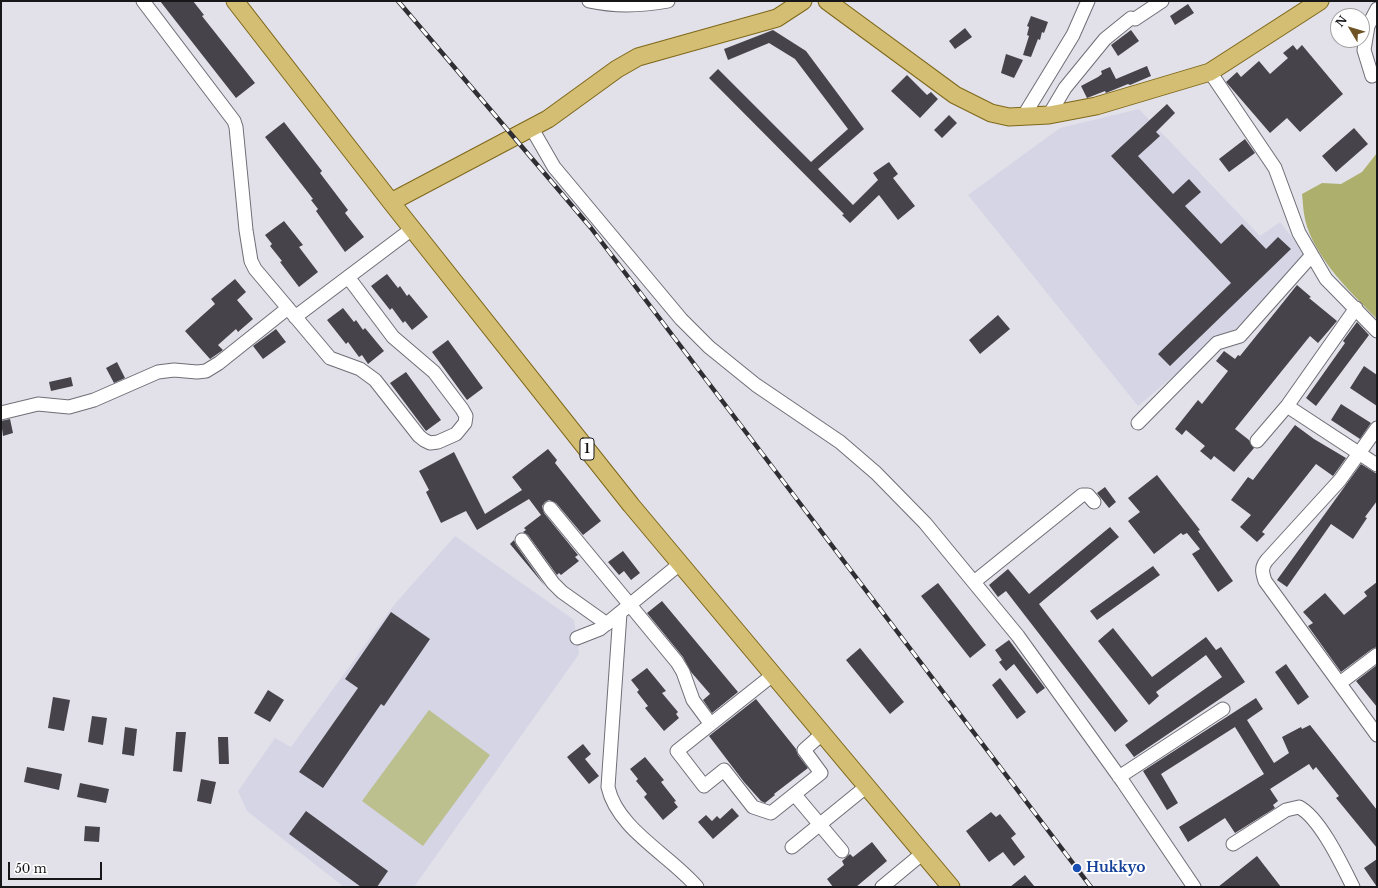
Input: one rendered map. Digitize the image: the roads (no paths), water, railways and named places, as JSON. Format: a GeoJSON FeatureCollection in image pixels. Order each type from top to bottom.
{"type":"FeatureCollection","features":[{"type":"Feature","properties":{"kind":"main road","name":"1"},"geometry":{"type":"LineString","coordinates":[[235,1],[412,229],[631,505],[951,887]]}},
{"type":"Feature","properties":{"kind":"main road"},"geometry":{"type":"LineString","coordinates":[[391,202],[548,119],[617,69],[638,57],[778,18],[803,1]]}},
{"type":"Feature","properties":{"kind":"main road"},"geometry":{"type":"LineString","coordinates":[[827,1],[955,95],[992,113],[1009,117],[1049,115],[1096,106],[1210,72],[1320,1]]}},
{"type":"Feature","properties":{"kind":"street"},"geometry":{"type":"LineString","coordinates":[[143,1],[234,121],[236,127],[246,230],[251,261],[255,269],[330,358],[360,369],[376,380],[419,436],[430,443],[438,442],[456,434],[465,423],[466,416],[462,410],[434,372],[393,336],[348,277]]}},
{"type":"Feature","properties":{"kind":"street"},"geometry":{"type":"LineString","coordinates":[[589,1],[616,6],[626,3],[645,5],[668,1]]}},
{"type":"Feature","properties":{"kind":"street"},"geometry":{"type":"LineString","coordinates":[[1024,116],[1073,35],[1088,1]]}},
{"type":"Feature","properties":{"kind":"street"},"geometry":{"type":"LineString","coordinates":[[1049,115],[1065,88],[1105,39],[1132,18],[1135,19],[1162,1]]}},
{"type":"Feature","properties":{"kind":"street"},"geometry":{"type":"LineString","coordinates":[[1372,76],[1364,50],[1368,26],[1377,9]]}},
{"type":"Feature","properties":{"kind":"street"},"geometry":{"type":"LineString","coordinates":[[1210,72],[1275,168],[1300,233],[1326,279],[1377,331]]}},
{"type":"Feature","properties":{"kind":"street"},"geometry":{"type":"LineString","coordinates":[[531,127],[554,167],[687,324],[709,347],[756,385],[840,442],[876,473],[926,523],[1018,636],[1119,777],[1194,887]]}},
{"type":"Feature","properties":{"kind":"street"},"geometry":{"type":"LineString","coordinates":[[1,413],[38,404],[70,407],[94,400],[158,372],[174,370],[197,372],[206,371],[292,312],[348,277],[412,229]]}},
{"type":"Feature","properties":{"kind":"street"},"geometry":{"type":"LineString","coordinates":[[1138,423],[1217,343],[1240,336],[1312,256]]}},
{"type":"Feature","properties":{"kind":"street"},"geometry":{"type":"LineString","coordinates":[[1257,441],[1287,406],[1356,308]]}},
{"type":"Feature","properties":{"kind":"street"},"geometry":{"type":"LineString","coordinates":[[1287,406],[1377,465]]}},
{"type":"Feature","properties":{"kind":"street"},"geometry":{"type":"LineString","coordinates":[[1377,428],[1340,480],[1262,565],[1262,572],[1265,581],[1377,735]]}},
{"type":"Feature","properties":{"kind":"street"},"geometry":{"type":"LineString","coordinates":[[974,582],[1082,495],[1088,495],[1094,502]]}},
{"type":"Feature","properties":{"kind":"street"},"geometry":{"type":"LineString","coordinates":[[550,508],[631,604],[677,662],[683,672],[692,700],[710,723]]}},
{"type":"Feature","properties":{"kind":"street"},"geometry":{"type":"LineString","coordinates":[[522,540],[553,583],[562,592],[607,624]]}},
{"type":"Feature","properties":{"kind":"street"},"geometry":{"type":"LineString","coordinates":[[577,638],[600,629],[607,624],[680,563]]}},
{"type":"Feature","properties":{"kind":"street"},"geometry":{"type":"LineString","coordinates":[[620,613],[608,787],[610,797],[614,806],[632,828],[682,871],[696,887]]}},
{"type":"Feature","properties":{"kind":"street"},"geometry":{"type":"LineString","coordinates":[[1340,683],[1377,655]]}},
{"type":"Feature","properties":{"kind":"street"},"geometry":{"type":"LineString","coordinates":[[774,674],[710,723],[677,751],[704,786],[724,770],[753,807],[771,813],[821,773],[804,750],[823,733]]}},
{"type":"Feature","properties":{"kind":"street"},"geometry":{"type":"LineString","coordinates":[[1119,777],[1224,709]]}},
{"type":"Feature","properties":{"kind":"street"},"geometry":{"type":"LineString","coordinates":[[792,847],[867,786]]}},
{"type":"Feature","properties":{"kind":"street"},"geometry":{"type":"LineString","coordinates":[[795,795],[842,851]]}},
{"type":"Feature","properties":{"kind":"street"},"geometry":{"type":"LineString","coordinates":[[1233,844],[1286,810],[1299,807],[1307,811],[1332,847],[1353,887]]}},
{"type":"Feature","properties":{"kind":"street"},"geometry":{"type":"LineString","coordinates":[[882,887],[923,853]]}},
{"type":"Feature","properties":{"kind":"railway"},"geometry":{"type":"LineString","coordinates":[[398,1],[591,228],[1091,887]]}},
{"type":"Feature","properties":{"kind":"place","name":"Hukkyo"},"geometry":{"type":"Point","coordinates":[1077,868]}}]}
